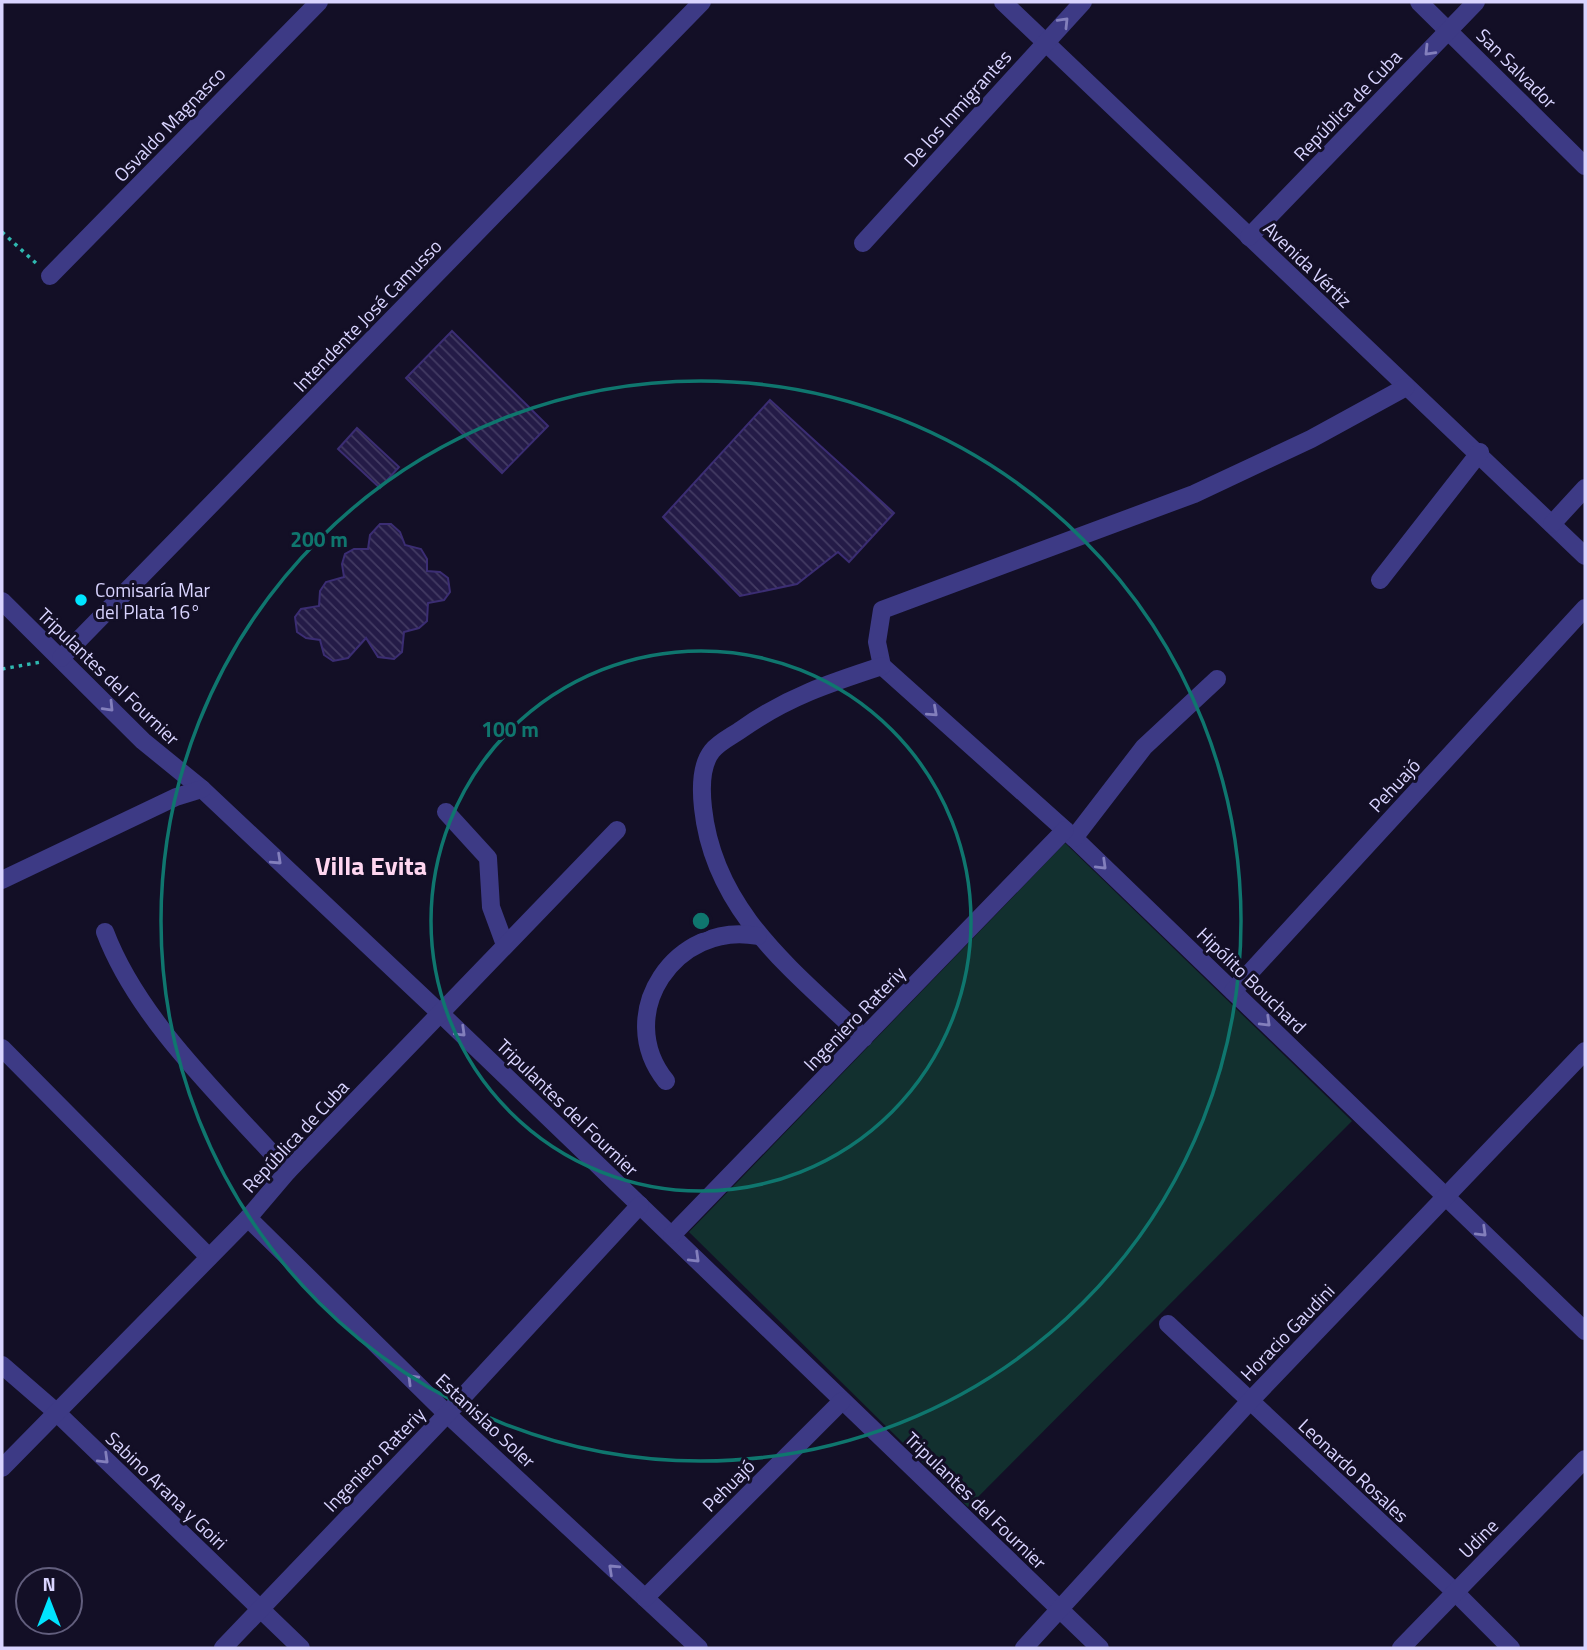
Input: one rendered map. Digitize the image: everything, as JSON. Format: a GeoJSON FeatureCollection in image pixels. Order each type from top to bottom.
{"type":"FeatureCollection","features":[{"type":"Feature","properties":{"kind":"street","name":"Osvaldo Magnasco"},"geometry":{"type":"LineString","coordinates":[[50,276],[318,2]]}},
{"type":"Feature","properties":{"kind":"street","name":"Intendente José Camusso"},"geometry":{"type":"LineString","coordinates":[[61,658],[702,2]]}},
{"type":"Feature","properties":{"kind":"street","name":"Avenida Vértiz"},"geometry":{"type":"LineString","coordinates":[[1003,2],[1406,387],[1480,452],[1585,555]]}},
{"type":"Feature","properties":{"kind":"street","name":"De los Inmigrantes"},"geometry":{"type":"LineString","coordinates":[[863,243],[1083,2]]}},
{"type":"Feature","properties":{"kind":"street","name":"San Salvador"},"geometry":{"type":"LineString","coordinates":[[1419,2],[1585,166]]}},
{"type":"Feature","properties":{"kind":"street","name":"República de Cuba"},"geometry":{"type":"LineString","coordinates":[[1249,237],[1476,2]]}},
{"type":"Feature","properties":{"kind":"street"},"geometry":{"type":"LineString","coordinates":[[864,1038],[758,936],[720,874],[709,843],[702,794],[706,760],[713,748],[761,714],[790,699],[882,667],[877,642],[881,610],[1194,494],[1311,439],[1406,387]]}},
{"type":"Feature","properties":{"kind":"street"},"geometry":{"type":"LineString","coordinates":[[1380,580],[1480,452]]}},
{"type":"Feature","properties":{"kind":"street"},"geometry":{"type":"LineString","coordinates":[[1552,524],[1585,488]]}},
{"type":"Feature","properties":{"kind":"street","name":"Tripulantes del Fournier"},"geometry":{"type":"LineString","coordinates":[[2,601],[143,741],[202,789],[440,1013],[1100,1648]]}},
{"type":"Feature","properties":{"kind":"street","name":"Pehuajó"},"geometry":{"type":"LineString","coordinates":[[1233,991],[1585,608]]}},
{"type":"Feature","properties":{"kind":"street","name":"Hipólito Bouchard"},"geometry":{"type":"LineString","coordinates":[[882,667],[1070,834],[1585,1331]]}},
{"type":"Feature","properties":{"kind":"street","name":"Ingeniero Rateriy"},"geometry":{"type":"LineString","coordinates":[[671,1235],[864,1038],[1070,834],[1144,747],[1217,679]]}},
{"type":"Feature","properties":{"kind":"street"},"geometry":{"type":"LineString","coordinates":[[2,880],[176,797],[202,789]]}},
{"type":"Feature","properties":{"kind":"street"},"geometry":{"type":"LineString","coordinates":[[446,812],[488,858],[491,907],[505,945]]}},
{"type":"Feature","properties":{"kind":"street","name":"República de Cuba"},"geometry":{"type":"LineString","coordinates":[[2,1468],[55,1411],[248,1218],[288,1171],[617,830]]}},
{"type":"Feature","properties":{"kind":"street"},"geometry":{"type":"LineString","coordinates":[[106,932],[132,987],[162,1027],[288,1171]]}},
{"type":"Feature","properties":{"kind":"street"},"geometry":{"type":"LineString","coordinates":[[666,1081],[652,1065],[643,1033],[649,998],[668,967],[685,953],[721,936],[739,933],[758,936]]}},
{"type":"Feature","properties":{"kind":"street"},"geometry":{"type":"LineString","coordinates":[[2,1048],[209,1257]]}},
{"type":"Feature","properties":{"kind":"street","name":"Horacio Gaudini"},"geometry":{"type":"LineString","coordinates":[[1024,1648],[1250,1402],[1585,1051]]}},
{"type":"Feature","properties":{"kind":"street","name":"Ingeniero Rateriy"},"geometry":{"type":"LineString","coordinates":[[223,1648],[447,1414],[640,1205]]}},
{"type":"Feature","properties":{"kind":"street","name":"Estanislao Soler"},"geometry":{"type":"LineString","coordinates":[[248,1218],[447,1414],[699,1648]]}},
{"type":"Feature","properties":{"kind":"street","name":"Leonardo Rosales"},"geometry":{"type":"LineString","coordinates":[[1168,1324],[1454,1591],[1511,1648]]}},
{"type":"Feature","properties":{"kind":"street","name":"Sabino Arana y Goiri"},"geometry":{"type":"LineString","coordinates":[[2,1365],[55,1411],[301,1648]]}},
{"type":"Feature","properties":{"kind":"street","name":"Pehuajó"},"geometry":{"type":"LineString","coordinates":[[645,1598],[842,1401]]}},
{"type":"Feature","properties":{"kind":"street","name":"Udine"},"geometry":{"type":"LineString","coordinates":[[1401,1648],[1585,1459]]}},
{"type":"Feature","properties":{"kind":"path"},"geometry":{"type":"LineString","coordinates":[[2,232],[50,276]]}},
{"type":"Feature","properties":{"kind":"path"},"geometry":{"type":"LineString","coordinates":[[2,669],[61,658]]}},
{"type":"Feature","properties":{"kind":"green space"},"geometry":{"type":"Polygon","coordinates":[[[1065,843],[1352,1121],[968,1507],[689,1232],[1065,843]]]}},
{"type":"Feature","properties":{"kind":"building"},"geometry":{"type":"Polygon","coordinates":[[[452,331],[548,426],[502,473],[406,378],[452,331]]]}},
{"type":"Feature","properties":{"kind":"building"},"geometry":{"type":"Polygon","coordinates":[[[770,400],[894,513],[849,562],[838,552],[797,584],[740,596],[663,517],[770,400]]]}},
{"type":"Feature","properties":{"kind":"building"},"geometry":{"type":"Polygon","coordinates":[[[357,428],[399,467],[380,488],[338,449],[357,428]]]}},
{"type":"Feature","properties":{"kind":"building"},"geometry":{"type":"Polygon","coordinates":[[[380,524],[391,524],[400,532],[405,545],[421,549],[427,559],[427,571],[440,572],[448,578],[450,592],[444,600],[428,603],[427,621],[419,628],[404,632],[402,652],[394,659],[378,657],[366,638],[348,658],[333,661],[324,655],[320,640],[306,638],[297,632],[295,617],[301,609],[319,606],[320,591],[326,582],[344,577],[342,564],[345,554],[354,549],[368,549],[370,535],[380,524]]]}},
{"type":"Feature","properties":{"kind":"place","name":"Comisaría Mar del Plata 16°"},"geometry":{"type":"Point","coordinates":[81,600]}},
{"type":"Feature","properties":{"kind":"district","name":"Villa Evita"},"geometry":{"type":"Point","coordinates":[371,865]}}]}
